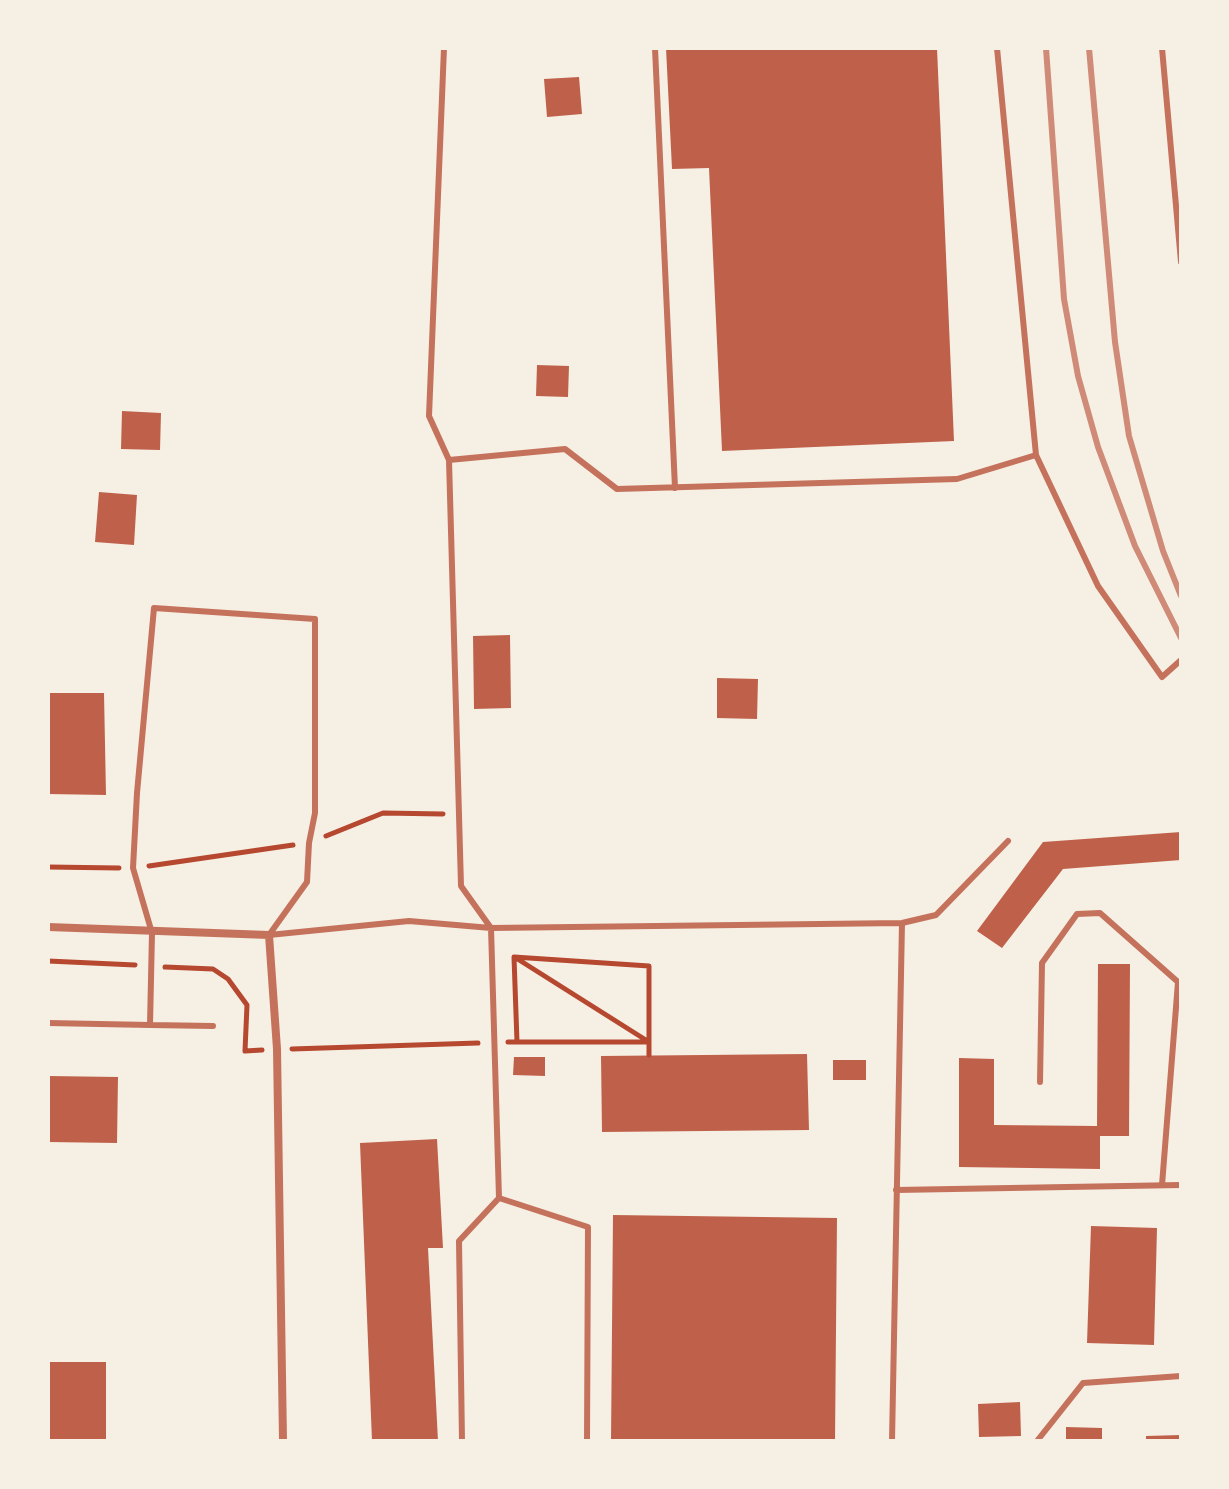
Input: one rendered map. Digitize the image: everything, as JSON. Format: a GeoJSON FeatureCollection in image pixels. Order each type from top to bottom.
{"type":"FeatureCollection","features":[{"type":"Feature","properties":{"kind":"street"},"geometry":{"type":"LineString","coordinates":[[48,927],[269,935],[277,1049],[283,1441]]}},
{"type":"Feature","properties":{"kind":"lane"},"geometry":{"type":"LineString","coordinates":[[444,48],[429,416],[449,460],[461,886],[491,928],[499,1198],[459,1241],[462,1441]]}},
{"type":"Feature","properties":{"kind":"lane"},"geometry":{"type":"LineString","coordinates":[[655,48],[675,488]]}},
{"type":"Feature","properties":{"kind":"lane"},"geometry":{"type":"LineString","coordinates":[[997,48],[1036,455],[1098,586],[1162,677],[1181,660]]}},
{"type":"Feature","properties":{"kind":"lane"},"geometry":{"type":"LineString","coordinates":[[1162,48],[1181,262]]}},
{"type":"Feature","properties":{"kind":"lane"},"geometry":{"type":"LineString","coordinates":[[449,460],[565,449],[617,489],[957,479],[1036,455]]}},
{"type":"Feature","properties":{"kind":"lane"},"geometry":{"type":"LineString","coordinates":[[150,1025],[152,933],[133,868],[154,608],[315,619],[315,813],[309,843],[307,882],[269,935]]}},
{"type":"Feature","properties":{"kind":"lane"},"geometry":{"type":"LineString","coordinates":[[269,935],[409,921],[491,928],[902,923],[936,915],[1008,841]]}},
{"type":"Feature","properties":{"kind":"lane"},"geometry":{"type":"LineString","coordinates":[[1040,1082],[1042,963],[1077,914],[1100,913],[1178,982],[1162,1185]]}},
{"type":"Feature","properties":{"kind":"lane"},"geometry":{"type":"LineString","coordinates":[[892,1441],[902,923]]}},
{"type":"Feature","properties":{"kind":"lane"},"geometry":{"type":"LineString","coordinates":[[48,1023],[213,1026]]}},
{"type":"Feature","properties":{"kind":"lane"},"geometry":{"type":"LineString","coordinates":[[896,1190],[1181,1185]]}},
{"type":"Feature","properties":{"kind":"lane"},"geometry":{"type":"LineString","coordinates":[[499,1198],[588,1227],[587,1441]]}},
{"type":"Feature","properties":{"kind":"lane"},"geometry":{"type":"LineString","coordinates":[[1037,1441],[1083,1383],[1181,1376]]}},
{"type":"Feature","properties":{"kind":"path"},"geometry":{"type":"LineString","coordinates":[[48,867],[133,868],[309,843],[383,813],[458,815]]}},
{"type":"Feature","properties":{"kind":"path"},"geometry":{"type":"LineString","coordinates":[[514,957],[517,1042]]}},
{"type":"Feature","properties":{"kind":"path"},"geometry":{"type":"LineString","coordinates":[[514,957],[649,966],[649,1055]]}},
{"type":"Feature","properties":{"kind":"path"},"geometry":{"type":"LineString","coordinates":[[514,957],[649,1042]]}},
{"type":"Feature","properties":{"kind":"path"},"geometry":{"type":"LineString","coordinates":[[48,961],[213,969],[228,979],[247,1005],[245,1051],[517,1042],[649,1042]]}},
{"type":"Feature","properties":{"kind":"building"},"geometry":{"type":"Polygon","coordinates":[[[666,48],[937,48],[954,441],[722,451],[709,168],[672,169],[666,48]]]}},
{"type":"Feature","properties":{"kind":"building"},"geometry":{"type":"Polygon","coordinates":[[[579,77],[582,114],[547,117],[544,79],[579,77]]]}},
{"type":"Feature","properties":{"kind":"building"},"geometry":{"type":"Polygon","coordinates":[[[537,365],[569,366],[568,397],[536,396],[537,365]]]}},
{"type":"Feature","properties":{"kind":"building"},"geometry":{"type":"Polygon","coordinates":[[[122,411],[161,413],[160,450],[121,449],[122,411]]]}},
{"type":"Feature","properties":{"kind":"building"},"geometry":{"type":"Polygon","coordinates":[[[99,492],[137,495],[134,545],[95,542],[99,492]]]}},
{"type":"Feature","properties":{"kind":"building"},"geometry":{"type":"Polygon","coordinates":[[[510,635],[511,708],[474,709],[473,636],[510,635]]]}},
{"type":"Feature","properties":{"kind":"building"},"geometry":{"type":"Polygon","coordinates":[[[717,678],[758,679],[757,719],[717,718],[717,678]]]}},
{"type":"Feature","properties":{"kind":"building"},"geometry":{"type":"Polygon","coordinates":[[[48,693],[104,693],[106,795],[48,794],[48,693]]]}},
{"type":"Feature","properties":{"kind":"building"},"geometry":{"type":"Polygon","coordinates":[[[1181,832],[1181,860],[1063,869],[1002,948],[977,931],[1043,842],[1181,832]]]}},
{"type":"Feature","properties":{"kind":"building"},"geometry":{"type":"Polygon","coordinates":[[[1098,964],[1130,964],[1129,1136],[1100,1136],[1100,1169],[959,1167],[959,1058],[994,1059],[994,1125],[1097,1126],[1098,964]]]}},
{"type":"Feature","properties":{"kind":"building"},"geometry":{"type":"Polygon","coordinates":[[[807,1054],[809,1130],[602,1132],[601,1056],[807,1054]]]}},
{"type":"Feature","properties":{"kind":"building"},"geometry":{"type":"Polygon","coordinates":[[[514,1057],[545,1057],[545,1076],[513,1075],[514,1057]]]}},
{"type":"Feature","properties":{"kind":"building"},"geometry":{"type":"Polygon","coordinates":[[[833,1060],[866,1060],[866,1080],[833,1080],[833,1060]]]}},
{"type":"Feature","properties":{"kind":"building"},"geometry":{"type":"Polygon","coordinates":[[[48,1076],[118,1077],[117,1143],[48,1142],[48,1076]]]}},
{"type":"Feature","properties":{"kind":"building"},"geometry":{"type":"Polygon","coordinates":[[[437,1139],[443,1248],[428,1248],[438,1441],[372,1441],[360,1143],[437,1139]]]}},
{"type":"Feature","properties":{"kind":"building"},"geometry":{"type":"Polygon","coordinates":[[[613,1215],[837,1218],[835,1441],[611,1441],[613,1215]]]}},
{"type":"Feature","properties":{"kind":"building"},"geometry":{"type":"Polygon","coordinates":[[[1091,1226],[1157,1228],[1154,1345],[1087,1343],[1091,1226]]]}},
{"type":"Feature","properties":{"kind":"building"},"geometry":{"type":"Polygon","coordinates":[[[48,1362],[106,1362],[106,1441],[48,1441],[48,1362]]]}},
{"type":"Feature","properties":{"kind":"building"},"geometry":{"type":"Polygon","coordinates":[[[1020,1402],[1021,1436],[979,1437],[978,1404],[1020,1402]]]}},
{"type":"Feature","properties":{"kind":"building"},"geometry":{"type":"Polygon","coordinates":[[[1066,1427],[1102,1428],[1102,1441],[1066,1441],[1066,1427]]]}},
{"type":"Feature","properties":{"kind":"building"},"geometry":{"type":"Polygon","coordinates":[[[1181,1435],[1181,1441],[1146,1441],[1146,1436],[1181,1435]]]}},
{"type":"Feature","properties":{"kind":"railway"},"geometry":{"type":"LineString","coordinates":[[1046,48],[1064,299],[1078,376],[1098,447],[1135,546],[1181,638]]}},
{"type":"Feature","properties":{"kind":"railway"},"geometry":{"type":"LineString","coordinates":[[1089,48],[1115,342],[1129,436],[1163,551],[1181,596]]}}]}
